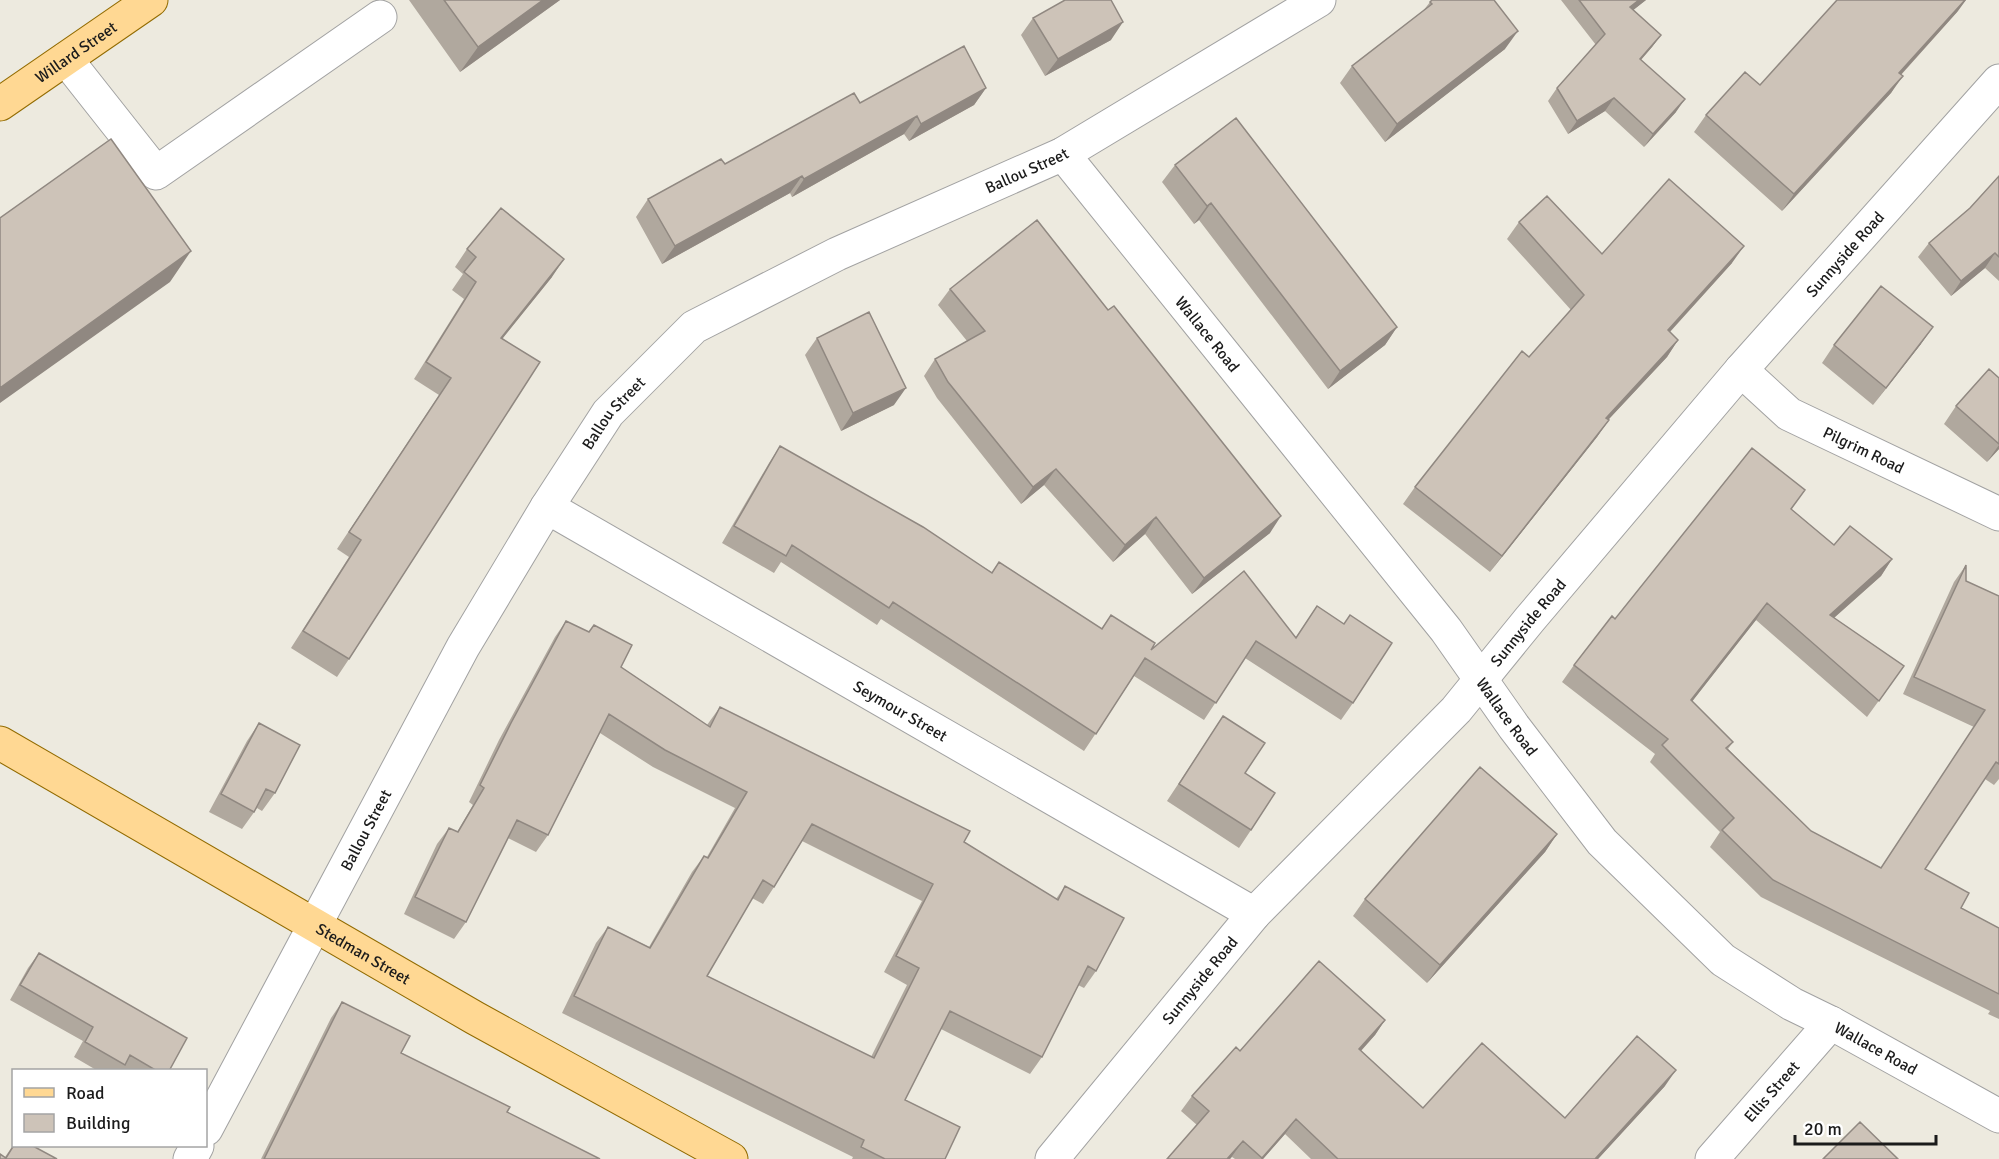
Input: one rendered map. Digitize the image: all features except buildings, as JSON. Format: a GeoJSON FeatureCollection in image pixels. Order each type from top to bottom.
{"type":"FeatureCollection","features":[{"type":"Feature","properties":{"kind":"main road","name":"Willard Street"},"geometry":{"type":"LineString","coordinates":[[0,104],[151,0]]}},
{"type":"Feature","properties":{"kind":"main road","name":"Stedman Street"},"geometry":{"type":"LineString","coordinates":[[0,742],[475,1018],[731,1159]]}},
{"type":"Feature","properties":{"kind":"street","name":"Ballou Street"},"geometry":{"type":"LineString","coordinates":[[207,1127],[463,647],[547,507],[608,413],[694,327],[837,254],[1063,154],[1319,0]]}},
{"type":"Feature","properties":{"kind":"street"},"geometry":{"type":"LineString","coordinates":[[66,59],[156,173],[380,17]]}},
{"type":"Feature","properties":{"kind":"street","name":"Sunnyside Road"},"geometry":{"type":"LineString","coordinates":[[1052,1159],[1254,914],[1443,725],[1742,370],[1999,81]]}},
{"type":"Feature","properties":{"kind":"street","name":"Wallace Road"},"geometry":{"type":"LineString","coordinates":[[1063,154],[1446,630],[1481,682],[1602,842],[1723,960],[1792,1004],[1831,1023],[1999,1116]]}},
{"type":"Feature","properties":{"kind":"street","name":"Pilgrim Road"},"geometry":{"type":"LineString","coordinates":[[1742,370],[1789,414],[1999,514]]}},
{"type":"Feature","properties":{"kind":"street","name":"Seymour Street"},"geometry":{"type":"LineString","coordinates":[[547,507],[1254,914]]}},
{"type":"Feature","properties":{"kind":"street","name":"Ellis Street"},"geometry":{"type":"LineString","coordinates":[[1712,1159],[1831,1023]]}}]}
